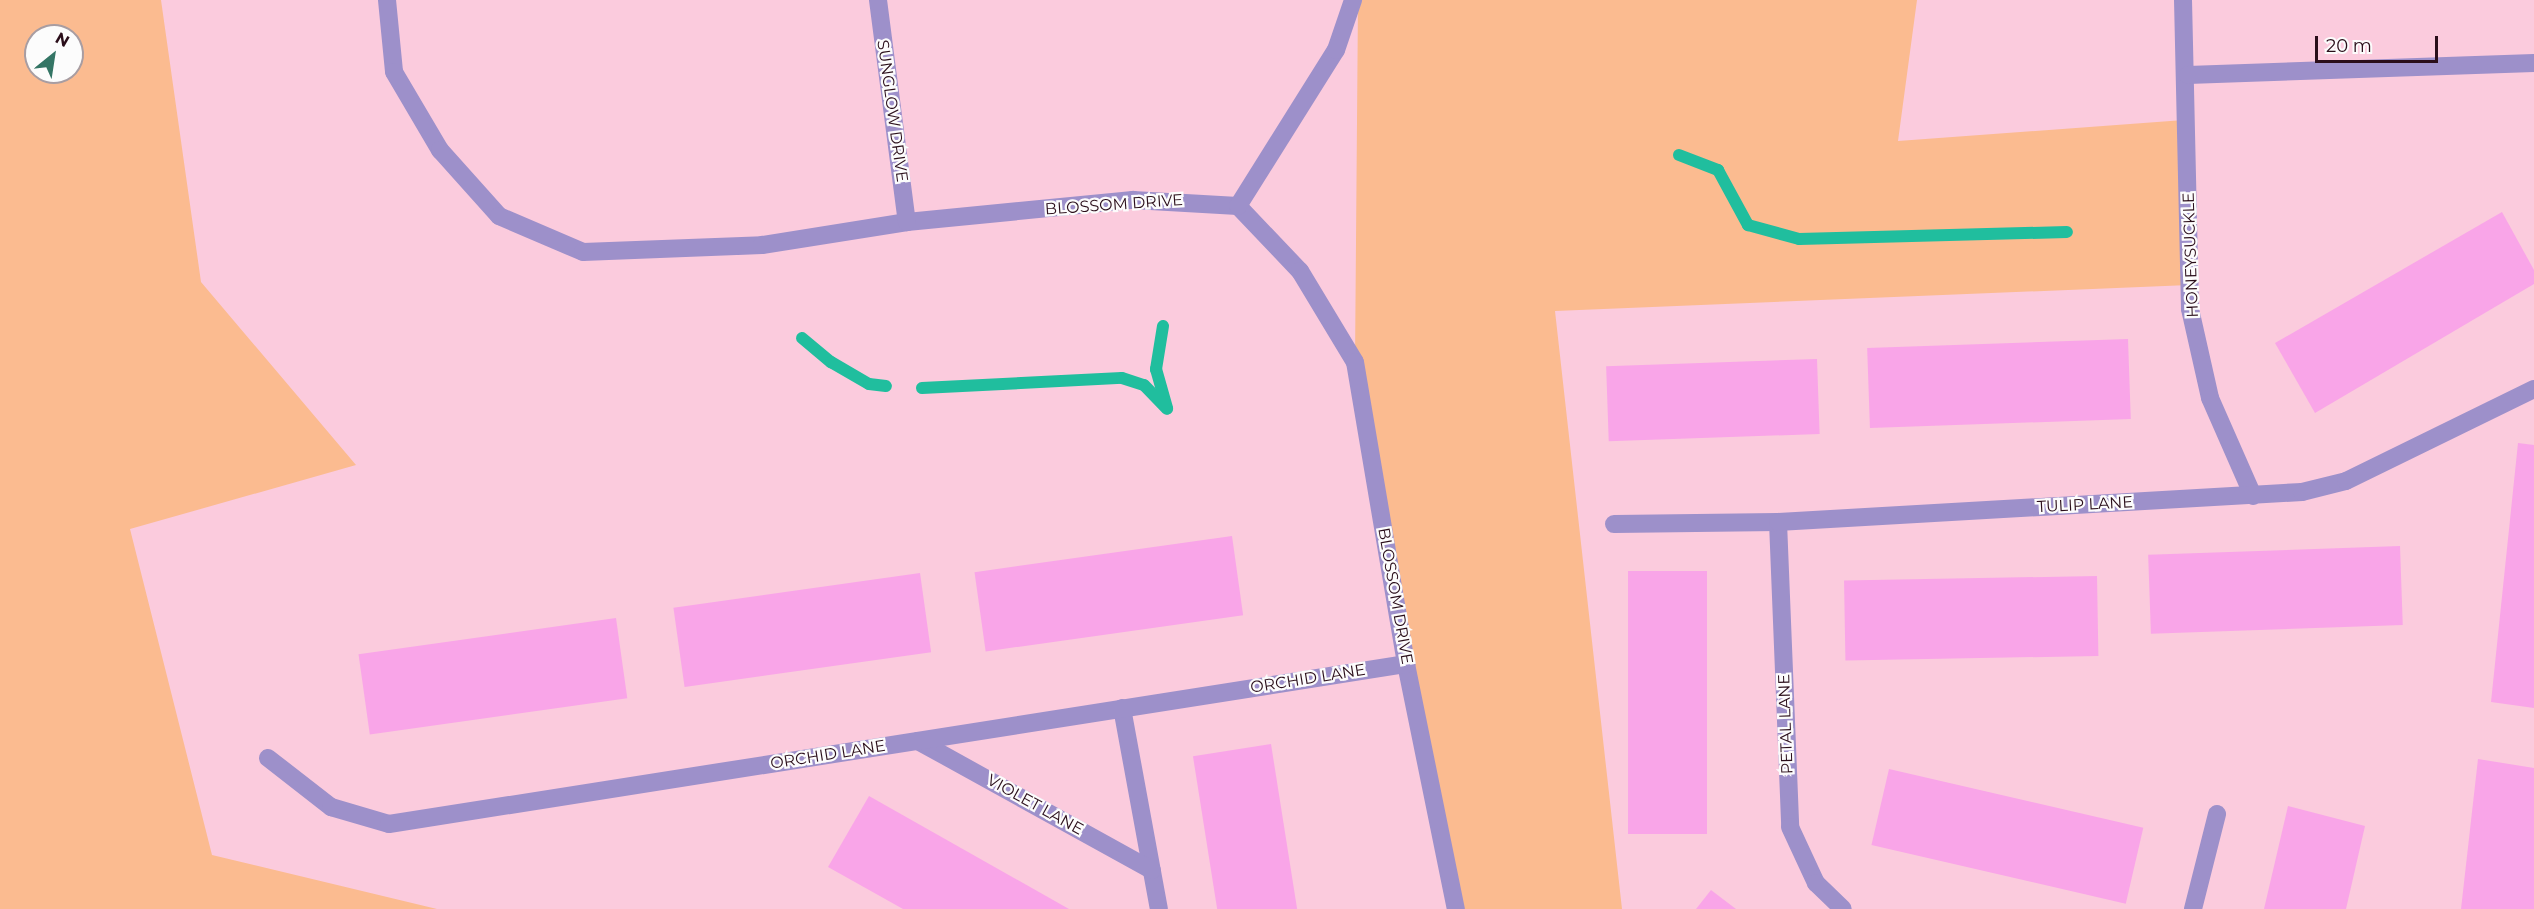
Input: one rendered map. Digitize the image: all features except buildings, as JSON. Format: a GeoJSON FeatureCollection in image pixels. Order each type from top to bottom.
{"type":"FeatureCollection","features":[{"type":"Feature","properties":{"kind":"street","name":"BLOSSOM DRIVE"},"geometry":{"type":"LineString","coordinates":[[387,0],[394,72],[440,150],[499,216],[582,252],[660,252],[762,245],[908,222],[1133,200],[1238,206],[1300,271],[1355,362],[1406,664],[1456,909]]}},
{"type":"Feature","properties":{"kind":"street","name":"SUNGLOW DRIVE"},"geometry":{"type":"LineString","coordinates":[[878,0],[908,222]]}},
{"type":"Feature","properties":{"kind":"street"},"geometry":{"type":"LineString","coordinates":[[1238,206],[1336,50],[1353,0]]}},
{"type":"Feature","properties":{"kind":"street","name":"HONEYSUCKLE"},"geometry":{"type":"LineString","coordinates":[[2183,0],[2188,75],[2190,309],[2210,398],[2253,496]]}},
{"type":"Feature","properties":{"kind":"street"},"geometry":{"type":"LineString","coordinates":[[2188,75],[2534,63]]}},
{"type":"Feature","properties":{"kind":"street","name":"TULIP LANE"},"geometry":{"type":"LineString","coordinates":[[1614,524],[1778,522],[2253,496],[2346,481],[2534,389]]}},
{"type":"Feature","properties":{"kind":"street","name":"PETAL LANE"},"geometry":{"type":"LineString","coordinates":[[1778,522],[1790,826],[1816,884],[1843,909]]}},
{"type":"Feature","properties":{"kind":"street","name":"ORCHID LANE"},"geometry":{"type":"LineString","coordinates":[[268,758],[330,807],[389,824],[1406,664]]}},
{"type":"Feature","properties":{"kind":"street"},"geometry":{"type":"LineString","coordinates":[[1122,708],[1159,909]]}},
{"type":"Feature","properties":{"kind":"street","name":"VIOLET LANE"},"geometry":{"type":"LineString","coordinates":[[918,741],[1152,870]]}},
{"type":"Feature","properties":{"kind":"street"},"geometry":{"type":"LineString","coordinates":[[2193,909],[2217,814]]}},
{"type":"Feature","properties":{"kind":"shaded area"},"geometry":{"type":"Polygon","coordinates":[[[0,0],[161,0],[201,282],[356,465],[130,529],[212,855],[437,909],[0,909],[0,0]]]}},
{"type":"Feature","properties":{"kind":"shaded area"},"geometry":{"type":"Polygon","coordinates":[[[1358,0],[1917,0],[1898,141],[2184,120],[2189,285],[1555,311],[1622,909],[1460,909],[1355,362],[1358,0]]]}},
{"type":"Feature","properties":{"kind":"waterway"},"geometry":{"type":"LineString","coordinates":[[1679,155],[1718,170],[1748,225],[1799,239],[2067,232]]}},
{"type":"Feature","properties":{"kind":"waterway"},"geometry":{"type":"LineString","coordinates":[[1163,326],[1156,369],[1167,408]]}},
{"type":"Feature","properties":{"kind":"waterway"},"geometry":{"type":"LineString","coordinates":[[802,338],[831,362],[869,384],[886,386]]}},
{"type":"Feature","properties":{"kind":"waterway"},"geometry":{"type":"LineString","coordinates":[[922,388],[1122,378],[1144,385],[1167,409]]}}]}
